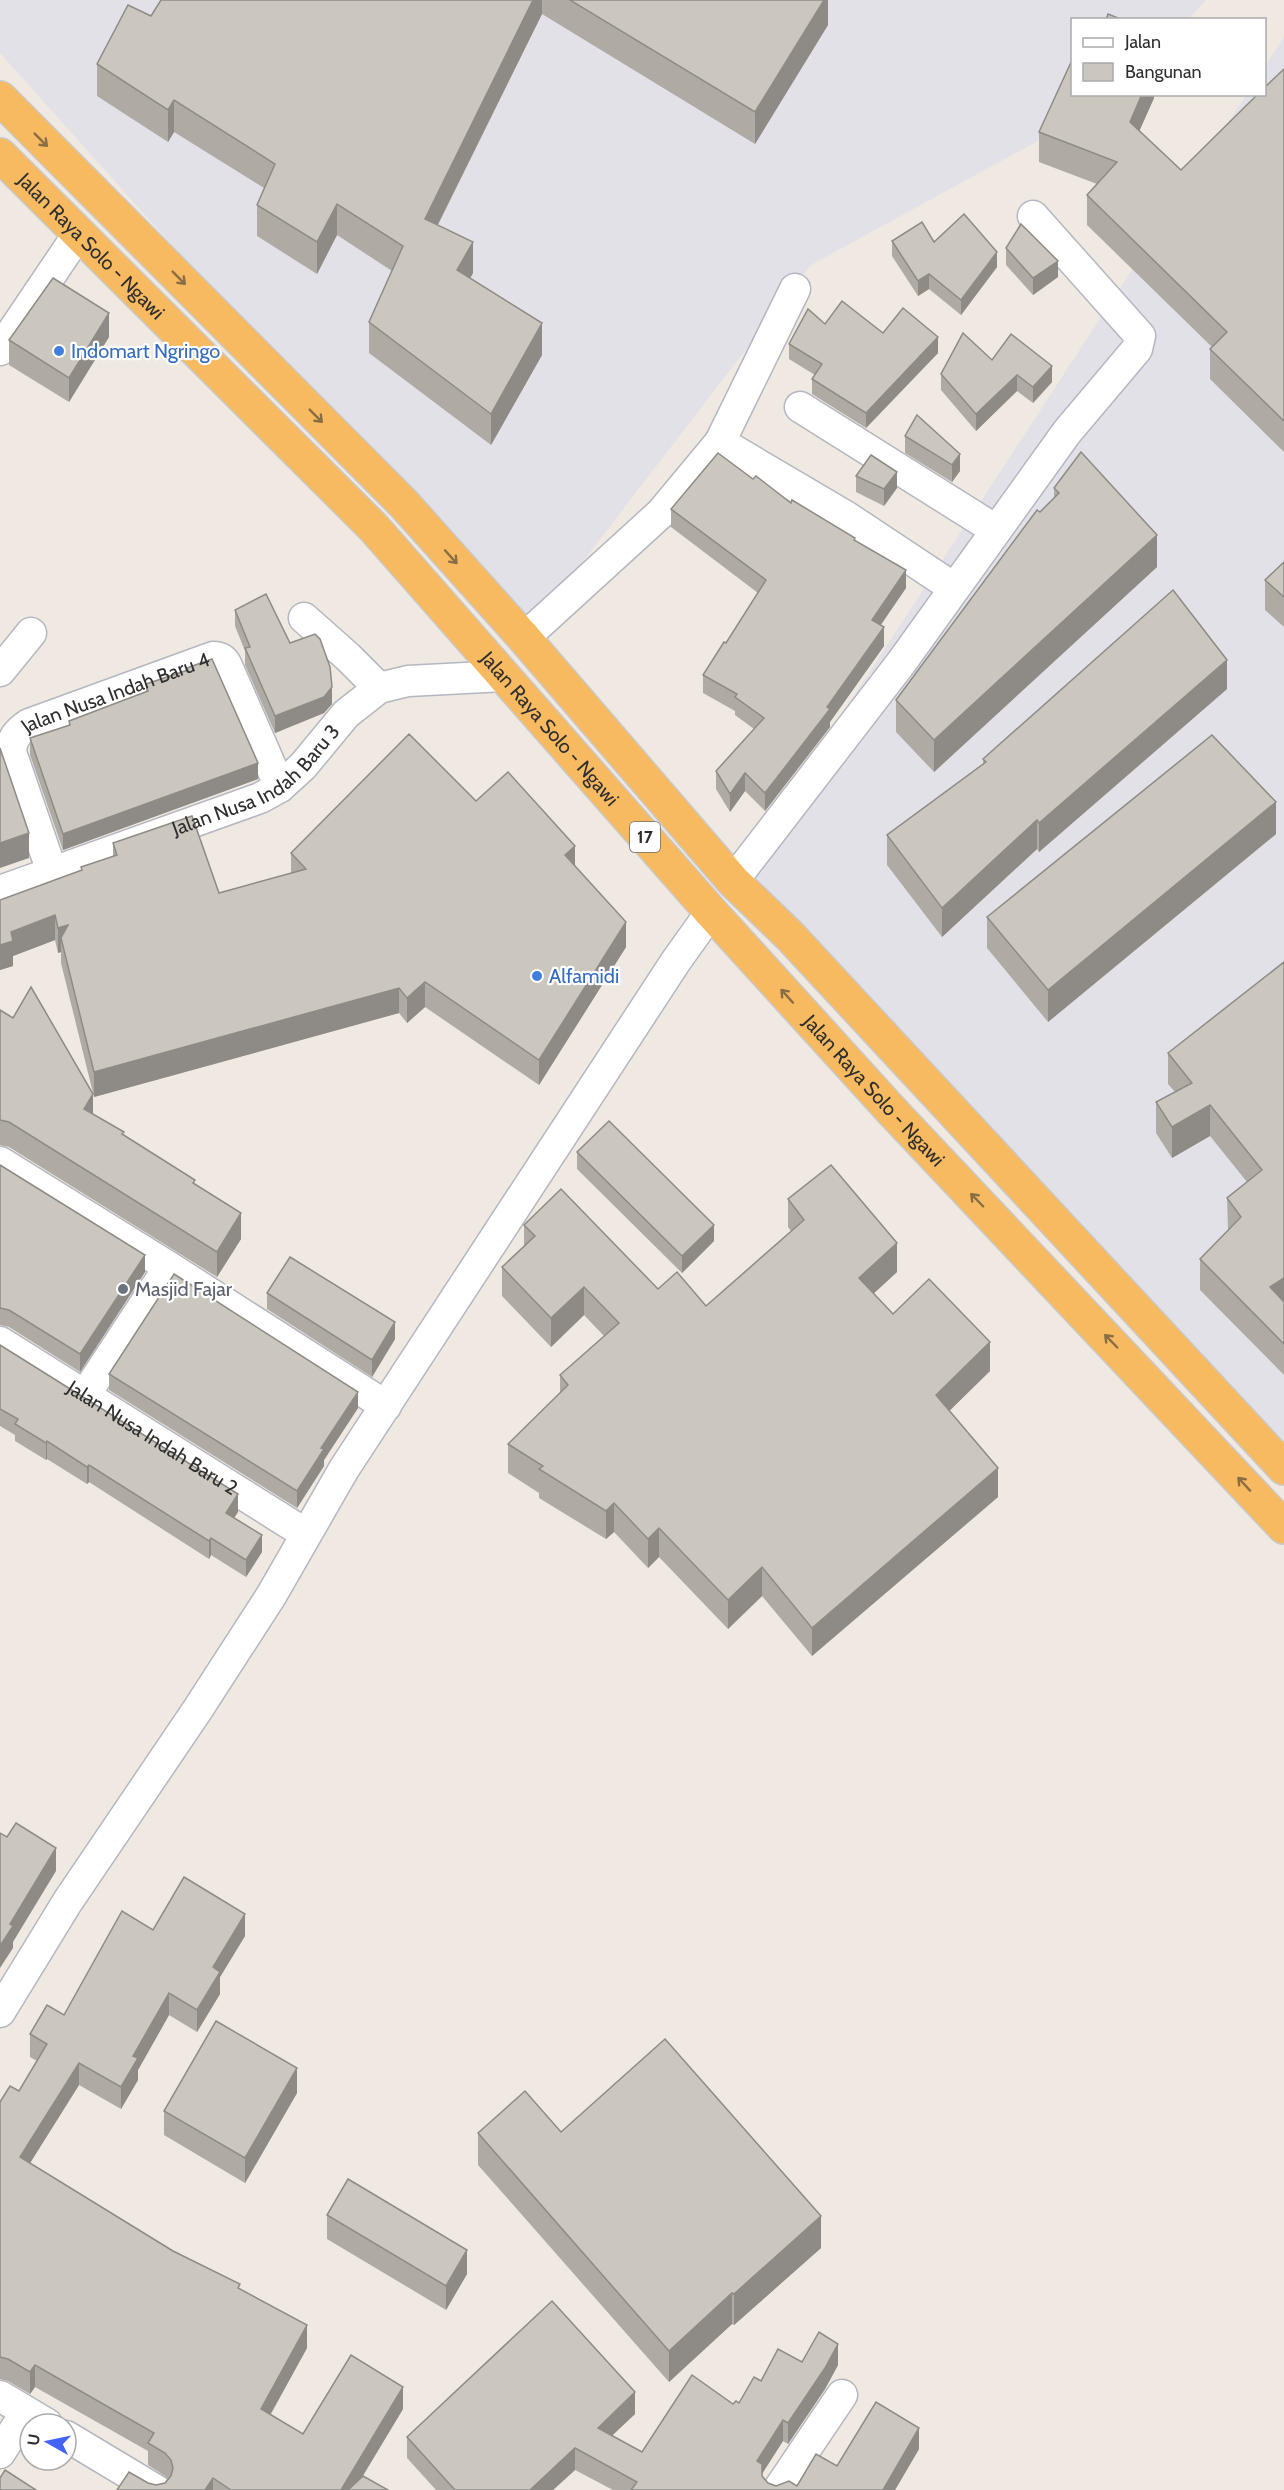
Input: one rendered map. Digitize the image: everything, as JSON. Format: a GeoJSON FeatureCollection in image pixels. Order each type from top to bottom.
{"type":"FeatureCollection","features":[{"type":"Feature","properties":{"kind":"highway","name":"Jalan Raya Solo - Ngawi"},"geometry":{"type":"LineString","coordinates":[[0,98],[404,504],[524,638],[733,880],[790,936],[1284,1468]]}},
{"type":"Feature","properties":{"kind":"highway","name":"Jalan Raya Solo - Ngawi"},"geometry":{"type":"LineString","coordinates":[[0,154],[374,528],[711,912],[891,1110],[1284,1527]]}},
{"type":"Feature","properties":{"kind":"highway"},"geometry":{"type":"LineString","coordinates":[[711,912],[733,880]]}},
{"type":"Feature","properties":{"kind":"street"},"geometry":{"type":"LineString","coordinates":[[733,880],[901,663],[1067,432],[1137,349],[1140,336],[1033,216]]}},
{"type":"Feature","properties":{"kind":"street"},"geometry":{"type":"LineString","coordinates":[[0,350],[79,234]]}},
{"type":"Feature","properties":{"kind":"street"},"geometry":{"type":"LineString","coordinates":[[524,638],[661,513],[720,442],[795,289]]}},
{"type":"Feature","properties":{"kind":"street"},"geometry":{"type":"LineString","coordinates":[[800,406],[996,530]]}},
{"type":"Feature","properties":{"kind":"street"},"geometry":{"type":"LineString","coordinates":[[720,442],[847,517],[954,588]]}},
{"type":"Feature","properties":{"kind":"street"},"geometry":{"type":"LineString","coordinates":[[304,618],[379,688]]}},
{"type":"Feature","properties":{"kind":"street"},"geometry":{"type":"LineString","coordinates":[[0,670],[31,633]]}},
{"type":"Feature","properties":{"kind":"street","name":"Jalan Nusa Indah Baru 4"},"geometry":{"type":"LineString","coordinates":[[52,872],[11,752],[12,740],[18,731],[29,724],[218,657],[224,660],[227,666],[280,787]]}},
{"type":"Feature","properties":{"kind":"street","name":"Jalan Nusa Indah Baru 3"},"geometry":{"type":"LineString","coordinates":[[0,891],[243,805],[280,787],[303,766],[346,714],[379,688],[408,681],[504,676]]}},
{"type":"Feature","properties":{"kind":"street"},"geometry":{"type":"LineString","coordinates":[[0,2012],[68,1901],[198,1709],[271,1596],[344,1468],[676,961],[711,912]]}},
{"type":"Feature","properties":{"kind":"street"},"geometry":{"type":"LineString","coordinates":[[0,1162],[169,1266],[386,1407]]}},
{"type":"Feature","properties":{"kind":"street"},"geometry":{"type":"LineString","coordinates":[[86,1395],[169,1266]]}},
{"type":"Feature","properties":{"kind":"street","name":"Jalan Nusa Indah Baru 2"},"geometry":{"type":"LineString","coordinates":[[0,1341],[306,1534]]}},
{"type":"Feature","properties":{"kind":"street"},"geometry":{"type":"LineString","coordinates":[[778,2490],[842,2395]]}},
{"type":"Feature","properties":{"kind":"street"},"geometry":{"type":"LineString","coordinates":[[0,2396],[26,2412]]}},
{"type":"Feature","properties":{"kind":"street"},"geometry":{"type":"LineString","coordinates":[[0,2453],[18,2436]]}},
{"type":"Feature","properties":{"kind":"street"},"geometry":{"type":"LineString","coordinates":[[78,2443],[156,2490]]}},
{"type":"Feature","properties":{"kind":"shaded area"},"geometry":{"type":"Polygon","coordinates":[[[0,0],[1206,0],[1189,18],[1071,18],[1071,96],[1120,96],[811,265],[524,638],[0,53],[0,0]]]}},
{"type":"Feature","properties":{"kind":"shaded area"},"geometry":{"type":"Polygon","coordinates":[[[1284,37],[1284,1444],[733,881],[1245,96],[1266,96],[1266,64],[1284,37]]]}},
{"type":"Feature","properties":{"kind":"building"},"geometry":{"type":"Polygon","coordinates":[[[161,0],[533,0],[425,219],[473,242],[457,270],[542,323],[491,414],[369,322],[403,246],[337,204],[317,242],[257,205],[275,164],[174,100],[168,110],[97,64],[128,5],[151,16],[161,0]]]}},
{"type":"Feature","properties":{"kind":"building"},"geometry":{"type":"Polygon","coordinates":[[[570,0],[824,0],[755,112],[570,0]]]}},
{"type":"Feature","properties":{"kind":"building"},"geometry":{"type":"Polygon","coordinates":[[[1108,14],[1118,18],[1107,18],[1108,14]]]}},
{"type":"Feature","properties":{"kind":"building"},"geometry":{"type":"Polygon","coordinates":[[[1071,62],[1071,96],[1141,96],[1130,122],[1181,170],[1256,96],[1266,96],[1266,86],[1284,69],[1284,421],[1210,349],[1227,332],[1087,195],[1117,162],[1039,132],[1071,62]]]}},
{"type":"Feature","properties":{"kind":"building"},"geometry":{"type":"Polygon","coordinates":[[[964,214],[997,252],[961,300],[929,274],[918,281],[892,241],[922,222],[934,242],[964,214]]]}},
{"type":"Feature","properties":{"kind":"building"},"geometry":{"type":"Polygon","coordinates":[[[1021,224],[1058,261],[1033,278],[1006,248],[1021,224]]]}},
{"type":"Feature","properties":{"kind":"building","name":"Indomart Ngringo"},"geometry":{"type":"Polygon","coordinates":[[[53,278],[109,313],[69,378],[9,340],[53,278]]]}},
{"type":"Feature","properties":{"kind":"building"},"geometry":{"type":"Polygon","coordinates":[[[842,301],[883,333],[903,308],[938,337],[866,413],[812,379],[822,364],[789,344],[808,309],[825,324],[842,301]]]}},
{"type":"Feature","properties":{"kind":"building"},"geometry":{"type":"Polygon","coordinates":[[[963,333],[992,360],[1011,334],[1052,366],[1033,387],[1017,375],[976,414],[941,374],[963,333]]]}},
{"type":"Feature","properties":{"kind":"building"},"geometry":{"type":"Polygon","coordinates":[[[917,415],[960,454],[952,465],[905,436],[917,415]]]}},
{"type":"Feature","properties":{"kind":"building"},"geometry":{"type":"Polygon","coordinates":[[[1081,452],[1157,535],[934,740],[896,700],[1037,510],[1040,512],[1059,493],[1054,488],[1081,452]]]}},
{"type":"Feature","properties":{"kind":"building"},"geometry":{"type":"Polygon","coordinates":[[[718,453],[753,479],[756,476],[791,503],[792,500],[906,570],[872,620],[884,627],[827,707],[830,709],[765,793],[745,773],[730,794],[716,771],[764,718],[735,697],[737,694],[703,675],[766,580],[671,509],[718,453]]]}},
{"type":"Feature","properties":{"kind":"building"},"geometry":{"type":"Polygon","coordinates":[[[871,455],[897,472],[884,489],[856,476],[871,455]]]}},
{"type":"Feature","properties":{"kind":"building"},"geometry":{"type":"Polygon","coordinates":[[[1284,562],[1284,597],[1265,580],[1284,562]]]}},
{"type":"Feature","properties":{"kind":"building"},"geometry":{"type":"Polygon","coordinates":[[[1173,590],[1227,660],[1039,823],[1037,820],[942,908],[887,835],[986,762],[983,759],[1173,590]]]}},
{"type":"Feature","properties":{"kind":"building"},"geometry":{"type":"Polygon","coordinates":[[[266,594],[290,643],[315,634],[320,639],[330,667],[332,687],[324,697],[275,716],[245,648],[250,647],[235,610],[266,594]]]}},
{"type":"Feature","properties":{"kind":"building"},"geometry":{"type":"Polygon","coordinates":[[[212,659],[258,763],[63,834],[30,738],[70,725],[69,721],[148,691],[146,684],[212,659]]]}},
{"type":"Feature","properties":{"kind":"building"},"geometry":{"type":"Polygon","coordinates":[[[409,734],[476,801],[508,772],[575,846],[565,855],[626,922],[539,1060],[425,982],[407,998],[399,988],[94,1072],[61,938],[68,925],[58,928],[55,915],[11,932],[13,941],[0,945],[0,900],[117,855],[113,843],[192,816],[219,893],[306,869],[291,853],[409,734]]]}},
{"type":"Feature","properties":{"kind":"building"},"geometry":{"type":"Polygon","coordinates":[[[1212,735],[1276,802],[1048,990],[987,917],[1212,735]]]}},
{"type":"Feature","properties":{"kind":"building"},"geometry":{"type":"Polygon","coordinates":[[[0,748],[29,833],[0,843],[0,748]]]}},
{"type":"Feature","properties":{"kind":"building"},"geometry":{"type":"Polygon","coordinates":[[[1284,962],[1284,1278],[1270,1287],[1284,1302],[1284,1344],[1200,1259],[1241,1217],[1227,1198],[1262,1170],[1210,1105],[1172,1127],[1156,1102],[1192,1083],[1168,1053],[1284,962]]]}},
{"type":"Feature","properties":{"kind":"building"},"geometry":{"type":"Polygon","coordinates":[[[31,987],[93,1094],[84,1109],[124,1132],[122,1134],[195,1180],[193,1183],[241,1213],[217,1252],[9,1122],[0,1120],[0,1010],[13,1018],[31,987]]]}},
{"type":"Feature","properties":{"kind":"building"},"geometry":{"type":"Polygon","coordinates":[[[609,1121],[714,1225],[682,1256],[577,1152],[609,1121]]]}},
{"type":"Feature","properties":{"kind":"building"},"geometry":{"type":"Polygon","coordinates":[[[0,1165],[145,1255],[80,1354],[9,1310],[0,1308],[0,1165]]]}},
{"type":"Feature","properties":{"kind":"building"},"geometry":{"type":"Polygon","coordinates":[[[831,1165],[897,1243],[859,1278],[893,1314],[929,1279],[990,1342],[936,1395],[998,1468],[812,1628],[762,1567],[728,1600],[659,1528],[648,1539],[614,1503],[606,1511],[539,1469],[543,1466],[508,1444],[568,1385],[560,1375],[619,1323],[584,1287],[551,1318],[502,1267],[535,1236],[524,1225],[561,1189],[658,1289],[677,1272],[706,1306],[804,1220],[788,1199],[831,1165]]]}},
{"type":"Feature","properties":{"kind":"building"},"geometry":{"type":"Polygon","coordinates":[[[290,1257],[395,1322],[372,1360],[267,1293],[290,1257]]]}},
{"type":"Feature","properties":{"kind":"building"},"geometry":{"type":"Polygon","coordinates":[[[174,1274],[358,1392],[321,1448],[324,1449],[297,1491],[109,1374],[174,1274]]]}},
{"type":"Feature","properties":{"kind":"building"},"geometry":{"type":"Polygon","coordinates":[[[0,1345],[238,1494],[226,1513],[262,1535],[246,1560],[211,1538],[209,1541],[89,1465],[87,1467],[47,1441],[46,1443],[15,1424],[18,1419],[0,1409],[0,1345]]]}},
{"type":"Feature","properties":{"kind":"building"},"geometry":{"type":"Polygon","coordinates":[[[16,1823],[56,1848],[10,1924],[13,1926],[0,1946],[0,1833],[7,1837],[16,1823]]]}},
{"type":"Feature","properties":{"kind":"building"},"geometry":{"type":"Polygon","coordinates":[[[184,1877],[245,1914],[213,1967],[220,1972],[197,2010],[169,1993],[133,2056],[138,2058],[121,2087],[79,2063],[20,2157],[173,2251],[240,2284],[238,2288],[307,2325],[261,2409],[303,2434],[351,2355],[403,2387],[341,2490],[231,2490],[213,2478],[205,2490],[117,2490],[129,2472],[156,2485],[165,2483],[171,2476],[173,2468],[171,2460],[165,2453],[148,2443],[154,2433],[35,2365],[30,2372],[0,2357],[0,2102],[10,2086],[19,2091],[47,2044],[30,2034],[47,2005],[64,2015],[122,1911],[153,1930],[184,1877]]]}},
{"type":"Feature","properties":{"kind":"building"},"geometry":{"type":"Polygon","coordinates":[[[216,2021],[297,2068],[245,2158],[164,2111],[216,2021]]]}},
{"type":"Feature","properties":{"kind":"building"},"geometry":{"type":"Polygon","coordinates":[[[665,2039],[821,2216],[669,2351],[478,2133],[525,2091],[561,2132],[665,2039]]]}},
{"type":"Feature","properties":{"kind":"building"},"geometry":{"type":"Polygon","coordinates":[[[348,2179],[467,2250],[446,2286],[327,2215],[348,2179]]]}},
{"type":"Feature","properties":{"kind":"building"},"geometry":{"type":"Polygon","coordinates":[[[552,2301],[635,2392],[598,2428],[642,2452],[692,2375],[733,2404],[736,2401],[739,2403],[754,2377],[761,2381],[778,2349],[802,2362],[819,2332],[838,2344],[825,2368],[788,2423],[783,2420],[757,2461],[762,2464],[762,2476],[768,2483],[776,2486],[789,2481],[797,2486],[816,2454],[837,2466],[876,2402],[919,2428],[883,2490],[631,2490],[637,2482],[575,2448],[530,2490],[455,2490],[407,2437],[552,2301]]]}},
{"type":"Feature","properties":{"kind":"building"},"geometry":{"type":"Polygon","coordinates":[[[5,2470],[36,2490],[0,2490],[0,2478],[5,2470]]]}},
{"type":"Feature","properties":{"kind":"building"},"geometry":{"type":"Polygon","coordinates":[[[363,2476],[388,2490],[348,2490],[363,2476]]]}},
{"type":"Feature","properties":{"kind":"place","name":"Indomart Ngringo"},"geometry":{"type":"Point","coordinates":[59,351]}},
{"type":"Feature","properties":{"kind":"place","name":"Alfamidi"},"geometry":{"type":"Point","coordinates":[537,976]}},
{"type":"Feature","properties":{"kind":"place","name":"Masjid Fajar"},"geometry":{"type":"Point","coordinates":[123,1289]}}]}
